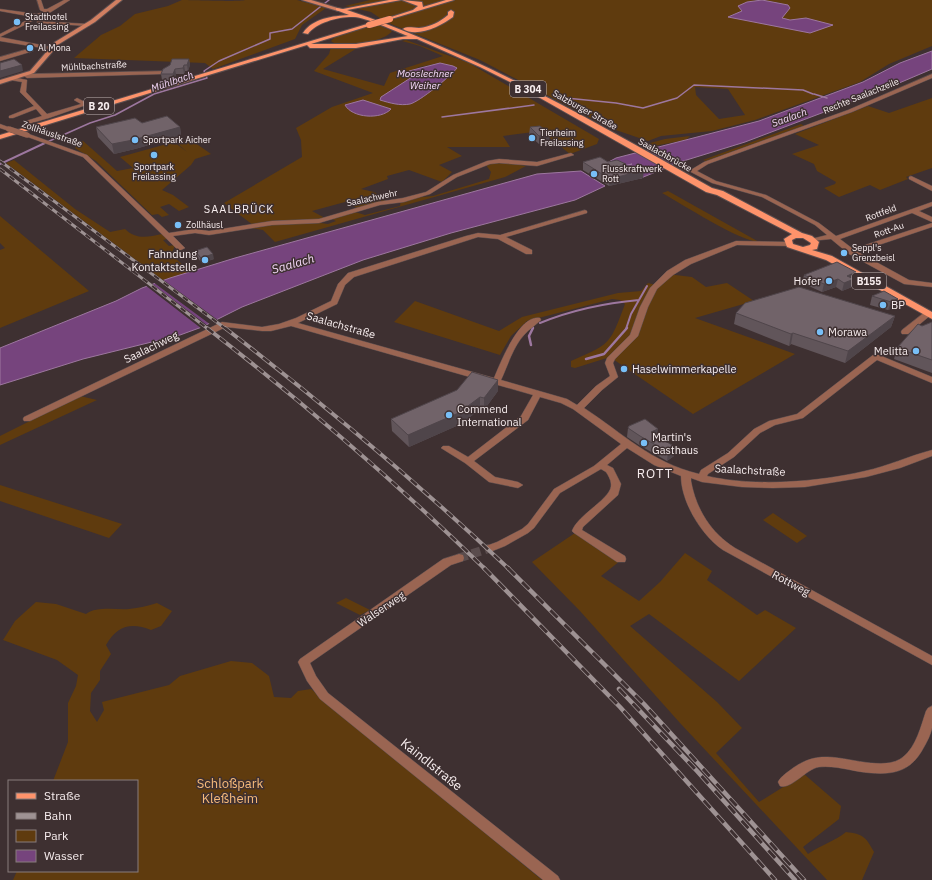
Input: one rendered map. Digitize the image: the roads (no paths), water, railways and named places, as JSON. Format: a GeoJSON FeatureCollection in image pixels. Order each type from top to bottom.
{"type":"FeatureCollection","features":[{"type":"Feature","properties":{"kind":"main road"},"geometry":{"type":"LineString","coordinates":[[331,18],[337,11],[336,8],[350,9],[398,0]]}},
{"type":"Feature","properties":{"kind":"main road"},"geometry":{"type":"LineString","coordinates":[[405,0],[421,4],[419,8],[406,14]]}},
{"type":"Feature","properties":{"kind":"main road"},"geometry":{"type":"LineString","coordinates":[[414,0],[441,0]]}},
{"type":"Feature","properties":{"kind":"main road"},"geometry":{"type":"LineString","coordinates":[[345,46],[332,44],[327,40],[370,22],[390,19],[449,0]]}},
{"type":"Feature","properties":{"kind":"main road"},"geometry":{"type":"LineString","coordinates":[[424,39],[421,33],[451,16],[443,5],[449,0]]}},
{"type":"Feature","properties":{"kind":"main road"},"geometry":{"type":"LineString","coordinates":[[370,5],[362,11],[370,22]]}},
{"type":"Feature","properties":{"kind":"main road","name":"B 304"},"geometry":{"type":"LineString","coordinates":[[336,8],[370,22],[394,27],[424,39]]}},
{"type":"Feature","properties":{"kind":"main road"},"geometry":{"type":"LineString","coordinates":[[406,14],[426,9],[446,11]]}},
{"type":"Feature","properties":{"kind":"main road"},"geometry":{"type":"LineString","coordinates":[[306,33],[310,27],[331,18],[350,16],[370,22]]}},
{"type":"Feature","properties":{"kind":"main road"},"geometry":{"type":"LineString","coordinates":[[377,42],[390,36],[394,31],[394,27],[410,30],[426,29]]}},
{"type":"Feature","properties":{"kind":"main road"},"geometry":{"type":"LineString","coordinates":[[289,48],[354,29]]}},
{"type":"Feature","properties":{"kind":"main road"},"geometry":{"type":"LineString","coordinates":[[306,33],[319,36],[337,34]]}},
{"type":"Feature","properties":{"kind":"main road"},"geometry":{"type":"LineString","coordinates":[[289,48],[308,40],[309,37],[306,33]]}},
{"type":"Feature","properties":{"kind":"main road"},"geometry":{"type":"LineString","coordinates":[[289,48],[345,46],[406,37],[424,39]]}},
{"type":"Feature","properties":{"kind":"main road","name":"Salzburger Straße"},"geometry":{"type":"LineString","coordinates":[[424,39],[480,63],[629,145]]}},
{"type":"Feature","properties":{"kind":"main road","name":"B 20"},"geometry":{"type":"LineString","coordinates":[[0,137],[289,48]]}},
{"type":"Feature","properties":{"kind":"main road","name":"Saalachbrücke"},"geometry":{"type":"LineString","coordinates":[[629,145],[709,190]]}},
{"type":"Feature","properties":{"kind":"main road"},"geometry":{"type":"LineString","coordinates":[[709,190],[720,193],[814,243]]}},
{"type":"Feature","properties":{"kind":"main road"},"geometry":{"type":"LineString","coordinates":[[709,190],[713,195],[781,234],[796,248],[804,249],[814,243]]}},
{"type":"Feature","properties":{"kind":"main road"},"geometry":{"type":"LineString","coordinates":[[788,242],[792,236],[801,236]]}},
{"type":"Feature","properties":{"kind":"main road","name":"B155"},"geometry":{"type":"LineString","coordinates":[[814,243],[931,313]]}},
{"type":"Feature","properties":{"kind":"main road","name":"B155"},"geometry":{"type":"LineString","coordinates":[[804,249],[829,258],[931,313]]}},
{"type":"Feature","properties":{"kind":"street"},"geometry":{"type":"LineString","coordinates":[[40,0],[42,10],[49,11]]}},
{"type":"Feature","properties":{"kind":"street"},"geometry":{"type":"LineString","coordinates":[[0,38],[39,19],[49,11],[68,0]]}},
{"type":"Feature","properties":{"kind":"street"},"geometry":{"type":"LineString","coordinates":[[47,117],[23,92],[26,78],[36,69],[60,41],[88,25],[119,0]]}},
{"type":"Feature","properties":{"kind":"street"},"geometry":{"type":"LineString","coordinates":[[305,0],[336,8]]}},
{"type":"Feature","properties":{"kind":"street"},"geometry":{"type":"LineString","coordinates":[[0,10],[39,19],[88,25]]}},
{"type":"Feature","properties":{"kind":"street"},"geometry":{"type":"LineString","coordinates":[[0,30],[10,32]]}},
{"type":"Feature","properties":{"kind":"street"},"geometry":{"type":"LineString","coordinates":[[0,38],[36,48],[52,49]]}},
{"type":"Feature","properties":{"kind":"street"},"geometry":{"type":"LineString","coordinates":[[0,59],[28,51]]}},
{"type":"Feature","properties":{"kind":"street","name":"Mühlbachstraße"},"geometry":{"type":"LineString","coordinates":[[26,78],[163,72]]}},
{"type":"Feature","properties":{"kind":"street","name":"Rechte Saalachzeile"},"geometry":{"type":"LineString","coordinates":[[834,237],[817,224],[764,196],[714,182],[692,171],[706,163],[850,111],[932,76]]}},
{"type":"Feature","properties":{"kind":"street"},"geometry":{"type":"LineString","coordinates":[[0,82],[26,78]]}},
{"type":"Feature","properties":{"kind":"street"},"geometry":{"type":"LineString","coordinates":[[28,122],[86,104],[77,100]]}},
{"type":"Feature","properties":{"kind":"street"},"geometry":{"type":"LineString","coordinates":[[11,117],[37,107]]}},
{"type":"Feature","properties":{"kind":"street","name":"Zollhäuslstraße"},"geometry":{"type":"LineString","coordinates":[[0,126],[85,156],[181,248]]}},
{"type":"Feature","properties":{"kind":"street","name":"Saalachwehr"},"geometry":{"type":"LineString","coordinates":[[169,235],[195,231],[208,233],[272,223],[319,221],[379,203],[404,200],[428,193],[455,176],[489,162],[503,161],[537,164],[571,155]]}},
{"type":"Feature","properties":{"kind":"street"},"geometry":{"type":"LineString","coordinates":[[911,178],[932,189]]}},
{"type":"Feature","properties":{"kind":"street","name":"Rottfeld"},"geometry":{"type":"LineString","coordinates":[[814,243],[932,204]]}},
{"type":"Feature","properties":{"kind":"street","name":"Rott-Au"},"geometry":{"type":"LineString","coordinates":[[913,211],[932,220]]}},
{"type":"Feature","properties":{"kind":"street","name":"Saalachstraße"},"geometry":{"type":"LineString","coordinates":[[291,323],[334,302],[342,284],[351,275],[468,236],[478,235],[500,237],[585,212]]}},
{"type":"Feature","properties":{"kind":"street","name":"Rott-Au"},"geometry":{"type":"LineString","coordinates":[[852,252],[932,225]]}},
{"type":"Feature","properties":{"kind":"street","name":"Saalachstraße"},"geometry":{"type":"LineString","coordinates":[[500,237],[529,252]]}},
{"type":"Feature","properties":{"kind":"street"},"geometry":{"type":"LineString","coordinates":[[834,237],[852,252],[907,282],[932,285]]}},
{"type":"Feature","properties":{"kind":"street"},"geometry":{"type":"LineString","coordinates":[[579,408],[600,388],[614,378],[609,363],[611,358],[634,336],[644,306],[654,288],[670,273],[688,262],[736,243],[788,242]]}},
{"type":"Feature","properties":{"kind":"street"},"geometry":{"type":"LineString","coordinates":[[905,332],[931,313]]}},
{"type":"Feature","properties":{"kind":"street"},"geometry":{"type":"LineString","coordinates":[[499,381],[515,338],[529,325],[538,320]]}},
{"type":"Feature","properties":{"kind":"street","name":"Saalachstraße"},"geometry":{"type":"LineString","coordinates":[[291,323],[499,381],[579,408],[626,444],[658,463],[702,479],[737,483],[794,484],[848,478],[892,467],[932,453]]}},
{"type":"Feature","properties":{"kind":"street","name":"Saalachweg"},"geometry":{"type":"LineString","coordinates":[[27,419],[225,324],[261,329],[273,328],[291,323]]}},
{"type":"Feature","properties":{"kind":"street"},"geometry":{"type":"LineString","coordinates":[[702,479],[704,472],[731,455],[757,431],[772,423],[800,416],[876,357],[932,380]]}},
{"type":"Feature","properties":{"kind":"street"},"geometry":{"type":"LineString","coordinates":[[468,462],[525,418],[538,393]]}},
{"type":"Feature","properties":{"kind":"street"},"geometry":{"type":"LineString","coordinates":[[490,548],[501,544],[531,526],[557,491],[600,465],[626,444]]}},
{"type":"Feature","properties":{"kind":"street"},"geometry":{"type":"LineString","coordinates":[[446,448],[492,480],[518,485]]}},
{"type":"Feature","properties":{"kind":"street"},"geometry":{"type":"LineString","coordinates":[[600,465],[610,470],[616,484],[613,495],[579,525],[577,531],[621,559]]}},
{"type":"Feature","properties":{"kind":"street","name":"Rottweg"},"geometry":{"type":"LineString","coordinates":[[686,474],[684,483],[702,522],[713,537],[730,551],[932,661]]}},
{"type":"Feature","properties":{"kind":"street","name":"Walserweg"},"geometry":{"type":"LineString","coordinates":[[304,662],[447,562],[459,558]]}},
{"type":"Feature","properties":{"kind":"street","name":"Kaindlstraße"},"geometry":{"type":"LineString","coordinates":[[304,662],[312,678],[324,696],[553,880]]}},
{"type":"Feature","properties":{"kind":"street"},"geometry":{"type":"LineString","coordinates":[[784,782],[814,763],[828,761],[860,767],[892,768],[908,763],[918,750],[932,711]]}},
{"type":"Feature","properties":{"kind":"water"},"geometry":{"type":"Polygon","coordinates":[[[762,0],[788,5],[790,8],[782,18],[790,20],[806,18],[833,25],[810,33],[728,17],[742,11],[738,6],[747,2],[762,0]]]}},
{"type":"Feature","properties":{"kind":"water","name":"Saalach"},"geometry":{"type":"Polygon","coordinates":[[[932,51],[932,69],[885,89],[745,142],[680,162],[641,178],[602,172],[632,164],[608,170],[605,164],[616,158],[759,121],[863,82],[900,63],[932,51]]]}},
{"type":"Feature","properties":{"kind":"water","name":"Mooslechner Weiher"},"geometry":{"type":"Polygon","coordinates":[[[440,63],[457,68],[420,99],[406,105],[380,100],[381,97],[412,77],[412,74],[408,72],[409,71],[440,63]]]}},
{"type":"Feature","properties":{"kind":"water"},"geometry":{"type":"Polygon","coordinates":[[[363,100],[391,109],[381,115],[367,116],[354,113],[345,105],[363,100]]]}},
{"type":"Feature","properties":{"kind":"water","name":"Saalach"},"geometry":{"type":"Polygon","coordinates":[[[581,171],[605,186],[575,200],[451,233],[363,260],[242,307],[202,327],[180,335],[83,359],[0,385],[0,348],[116,301],[142,288],[235,258],[537,174],[581,171]]]}},
{"type":"Feature","properties":{"kind":"waterway","name":"Mühlbach"},"geometry":{"type":"LineString","coordinates":[[45,143],[90,123],[115,115],[154,94],[207,78],[204,71],[219,61],[270,39],[270,33],[292,29],[329,0]]}},
{"type":"Feature","properties":{"kind":"waterway"},"geometry":{"type":"LineString","coordinates":[[566,98],[616,103],[643,108],[677,98],[694,85],[803,90],[813,94]]}},
{"type":"Feature","properties":{"kind":"waterway"},"geometry":{"type":"LineString","coordinates":[[814,94],[827,98]]}},
{"type":"Feature","properties":{"kind":"waterway"},"geometry":{"type":"LineString","coordinates":[[442,117],[534,105]]}},
{"type":"Feature","properties":{"kind":"waterway","name":"Mühlbach"},"geometry":{"type":"LineString","coordinates":[[0,164],[47,142]]}},
{"type":"Feature","properties":{"kind":"waterway","name":"Mühlbach"},"geometry":{"type":"LineString","coordinates":[[639,300],[647,286]]}},
{"type":"Feature","properties":{"kind":"waterway"},"geometry":{"type":"LineString","coordinates":[[540,323],[564,314],[589,308],[639,300]]}},
{"type":"Feature","properties":{"kind":"waterway","name":"Mühlbach"},"geometry":{"type":"LineString","coordinates":[[626,329],[631,314],[639,300]]}},
{"type":"Feature","properties":{"kind":"waterway"},"geometry":{"type":"LineString","coordinates":[[531,345],[529,336],[533,328]]}},
{"type":"Feature","properties":{"kind":"waterway","name":"Mühlbach"},"geometry":{"type":"LineString","coordinates":[[586,359],[604,354],[627,328]]}},
{"type":"Feature","properties":{"kind":"tunnel"},"geometry":{"type":"LineString","coordinates":[[28,51],[34,48]]}},
{"type":"Feature","properties":{"kind":"tunnel"},"geometry":{"type":"LineString","coordinates":[[459,558],[490,548]]}},
{"type":"Feature","properties":{"kind":"railway"},"geometry":{"type":"LineString","coordinates":[[0,161],[226,329]]}},
{"type":"Feature","properties":{"kind":"railway"},"geometry":{"type":"LineString","coordinates":[[0,169],[208,329]]}},
{"type":"Feature","properties":{"kind":"railway"},"geometry":{"type":"LineString","coordinates":[[207,328],[279,385],[349,444],[452,537],[485,569]]}},
{"type":"Feature","properties":{"kind":"railway"},"geometry":{"type":"LineString","coordinates":[[225,328],[370,445],[475,537],[509,569]]}},
{"type":"Feature","properties":{"kind":"railway"},"geometry":{"type":"LineString","coordinates":[[485,569],[620,707],[775,880]]}},
{"type":"Feature","properties":{"kind":"railway"},"geometry":{"type":"LineString","coordinates":[[509,569],[644,704],[804,880]]}},
{"type":"Feature","properties":{"kind":"railway"},"geometry":{"type":"LineString","coordinates":[[619,689],[697,771],[795,880]]}},
{"type":"Feature","properties":{"kind":"place","name":"Stadthotel Freilassing"},"geometry":{"type":"Point","coordinates":[17,22]}},
{"type":"Feature","properties":{"kind":"place","name":"Al Mona"},"geometry":{"type":"Point","coordinates":[30,48]}},
{"type":"Feature","properties":{"kind":"place","name":"Tierheim Freilassing"},"geometry":{"type":"Point","coordinates":[532,138]}},
{"type":"Feature","properties":{"kind":"place","name":"Sportpark Aicher"},"geometry":{"type":"Point","coordinates":[135,140]}},
{"type":"Feature","properties":{"kind":"place","name":"Sportpark Freilassing"},"geometry":{"type":"Point","coordinates":[154,155]}},
{"type":"Feature","properties":{"kind":"place","name":"Flusskraftwerk Rott"},"geometry":{"type":"Point","coordinates":[594,174]}},
{"type":"Feature","properties":{"kind":"place","name":"Zollhäusl"},"geometry":{"type":"Point","coordinates":[178,225]}},
{"type":"Feature","properties":{"kind":"place","name":"Seppl's Grenzbeisl"},"geometry":{"type":"Point","coordinates":[844,253]}},
{"type":"Feature","properties":{"kind":"place","name":"Fahndung Kontaktstelle"},"geometry":{"type":"Point","coordinates":[205,260]}},
{"type":"Feature","properties":{"kind":"place","name":"Hofer"},"geometry":{"type":"Point","coordinates":[829,281]}},
{"type":"Feature","properties":{"kind":"place","name":"BP"},"geometry":{"type":"Point","coordinates":[883,305]}},
{"type":"Feature","properties":{"kind":"place","name":"Morawa"},"geometry":{"type":"Point","coordinates":[820,332]}},
{"type":"Feature","properties":{"kind":"place","name":"Melitta"},"geometry":{"type":"Point","coordinates":[916,351]}},
{"type":"Feature","properties":{"kind":"place","name":"Haselwimmerkapelle"},"geometry":{"type":"Point","coordinates":[624,369]}},
{"type":"Feature","properties":{"kind":"place","name":"Commend International"},"geometry":{"type":"Point","coordinates":[449,415]}},
{"type":"Feature","properties":{"kind":"place","name":"Martin's Gasthaus"},"geometry":{"type":"Point","coordinates":[644,443]}},
{"type":"Feature","properties":{"kind":"district","name":"SAALBRÜCK"},"geometry":{"type":"Point","coordinates":[239,209]}},
{"type":"Feature","properties":{"kind":"district","name":"ROTT"},"geometry":{"type":"Point","coordinates":[655,473]}},
{"type":"Feature","properties":{"kind":"park label","name":"Schloßpark Kleßheim"},"geometry":{"type":"Point","coordinates":[230,790]}}]}
